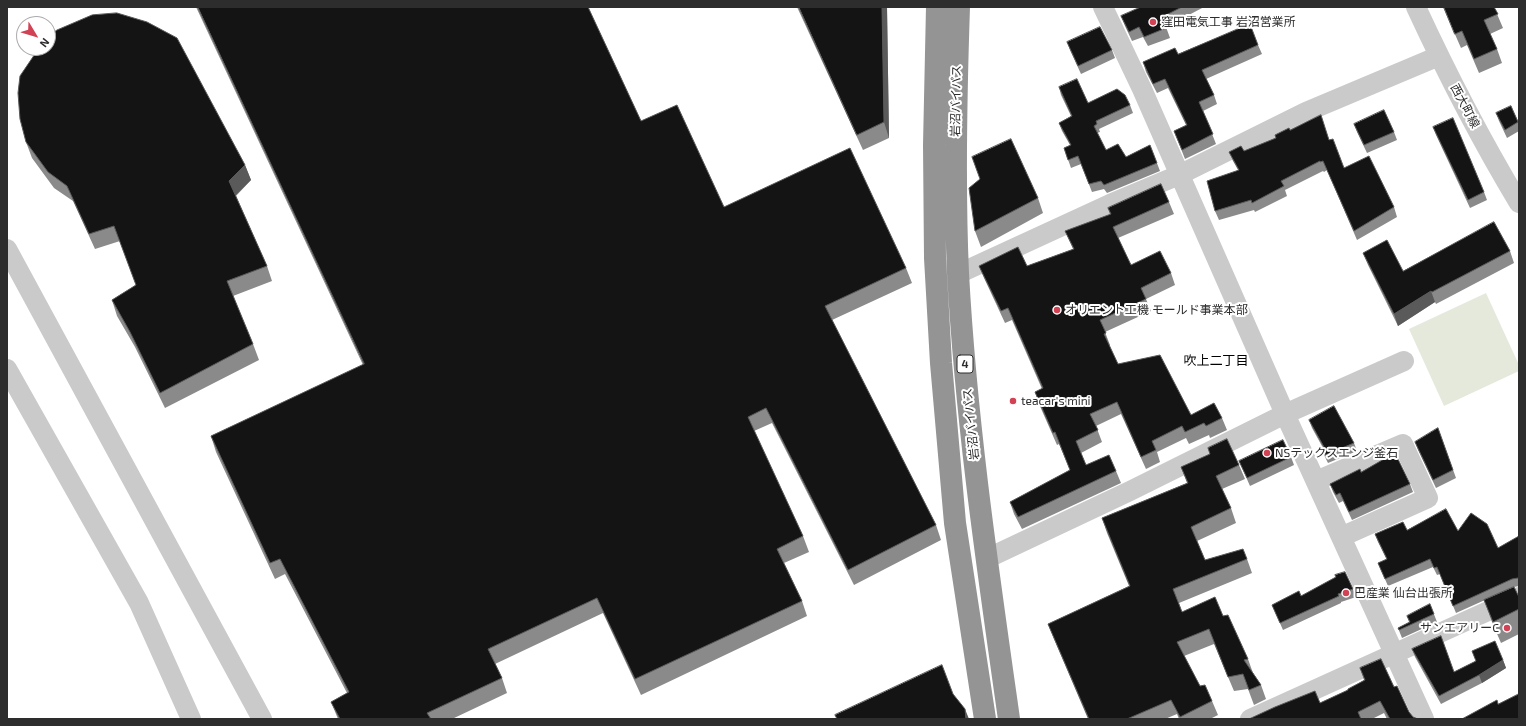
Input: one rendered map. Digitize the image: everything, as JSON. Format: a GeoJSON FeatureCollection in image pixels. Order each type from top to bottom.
{"type":"FeatureCollection","features":[{"type":"Feature","properties":{"kind":"highway","name":"岩沼バイパス"},"geometry":{"type":"LineString","coordinates":[[938,7],[934,145],[935,250],[941,363],[955,523],[985,719]]}},
{"type":"Feature","properties":{"kind":"highway","name":"岩沼バイパス"},"geometry":{"type":"LineString","coordinates":[[959,7],[956,94],[958,274],[970,424],[986,559],[1009,719]]}},
{"type":"Feature","properties":{"kind":"street"},"geometry":{"type":"LineString","coordinates":[[1104,7],[1209,239],[1285,414],[1424,719]]}},
{"type":"Feature","properties":{"kind":"street","name":"西大町線"},"geometry":{"type":"LineString","coordinates":[[1416,7],[1439,56],[1504,179],[1519,203]]}},
{"type":"Feature","properties":{"kind":"street"},"geometry":{"type":"LineString","coordinates":[[958,274],[1059,227],[1179,175],[1306,112],[1439,56]]}},
{"type":"Feature","properties":{"kind":"street"},"geometry":{"type":"LineString","coordinates":[[7,249],[262,719]]}},
{"type":"Feature","properties":{"kind":"street"},"geometry":{"type":"LineString","coordinates":[[986,559],[1130,491],[1285,414],[1404,361]]}},
{"type":"Feature","properties":{"kind":"street"},"geometry":{"type":"LineString","coordinates":[[7,369],[139,603],[191,719]]}},
{"type":"Feature","properties":{"kind":"street"},"geometry":{"type":"LineString","coordinates":[[1316,482],[1403,444],[1425,491],[1428,498],[1341,537]]}},
{"type":"Feature","properties":{"kind":"street"},"geometry":{"type":"LineString","coordinates":[[1250,719],[1272,714],[1394,652],[1519,597]]}},
{"type":"Feature","properties":{"kind":"shaded area"},"geometry":{"type":"Polygon","coordinates":[[[1486,293],[1519,365],[1519,371],[1444,406],[1409,329],[1486,293]]]}},
{"type":"Feature","properties":{"kind":"building"},"geometry":{"type":"Polygon","coordinates":[[[198,7],[588,7],[641,121],[677,105],[724,207],[850,148],[906,268],[825,306],[936,525],[848,570],[766,408],[748,417],[803,536],[777,549],[802,601],[635,679],[597,598],[488,649],[502,678],[427,713],[431,719],[340,719],[331,702],[349,692],[280,559],[270,563],[211,436],[364,364],[198,7]]]}},
{"type":"Feature","properties":{"kind":"building"},"geometry":{"type":"Polygon","coordinates":[[[799,7],[882,7],[884,122],[857,135],[799,7]]]}},
{"type":"Feature","properties":{"kind":"building"},"geometry":{"type":"Polygon","coordinates":[[[1141,7],[1182,7],[1162,17],[1166,28],[1144,37],[1139,27],[1129,32],[1121,16],[1141,7]]]}},
{"type":"Feature","properties":{"kind":"building"},"geometry":{"type":"Polygon","coordinates":[[[1444,7],[1494,7],[1498,14],[1484,20],[1497,49],[1474,59],[1462,31],[1455,34],[1444,7]]]}},
{"type":"Feature","properties":{"kind":"building"},"geometry":{"type":"Polygon","coordinates":[[[117,13],[147,22],[177,38],[245,165],[229,181],[267,266],[227,281],[253,344],[160,393],[130,332],[112,300],[136,285],[114,226],[89,234],[67,186],[48,172],[26,142],[20,119],[18,93],[20,76],[34,56],[56,56],[56,31],[92,15],[117,13]]]}},
{"type":"Feature","properties":{"kind":"building"},"geometry":{"type":"Polygon","coordinates":[[[1250,24],[1258,45],[1202,70],[1214,95],[1199,102],[1213,134],[1182,150],[1174,131],[1187,125],[1165,79],[1153,84],[1143,62],[1175,48],[1178,54],[1250,24]]]}},
{"type":"Feature","properties":{"kind":"building"},"geometry":{"type":"Polygon","coordinates":[[[1100,27],[1112,50],[1078,66],[1067,42],[1100,27]]]}},
{"type":"Feature","properties":{"kind":"building"},"geometry":{"type":"Polygon","coordinates":[[[1077,79],[1088,103],[1117,89],[1125,95],[1130,105],[1096,121],[1097,124],[1094,126],[1106,150],[1118,144],[1126,157],[1150,145],[1157,163],[1104,185],[1101,181],[1089,184],[1078,156],[1068,160],[1064,148],[1071,145],[1059,123],[1072,116],[1059,87],[1077,79]]]}},
{"type":"Feature","properties":{"kind":"building"},"geometry":{"type":"Polygon","coordinates":[[[1511,106],[1518,122],[1505,130],[1496,113],[1511,106]]]}},
{"type":"Feature","properties":{"kind":"building"},"geometry":{"type":"Polygon","coordinates":[[[1384,110],[1394,132],[1364,145],[1354,124],[1384,110]]]}},
{"type":"Feature","properties":{"kind":"building"},"geometry":{"type":"Polygon","coordinates":[[[1321,115],[1329,140],[1333,139],[1344,168],[1369,156],[1394,207],[1354,231],[1323,161],[1320,161],[1281,181],[1284,186],[1252,203],[1251,200],[1215,211],[1207,181],[1239,170],[1229,152],[1241,146],[1244,151],[1276,138],[1275,135],[1289,128],[1290,130],[1321,115]]]}},
{"type":"Feature","properties":{"kind":"building"},"geometry":{"type":"Polygon","coordinates":[[[1453,118],[1484,192],[1468,200],[1433,127],[1453,118]]]}},
{"type":"Feature","properties":{"kind":"building"},"geometry":{"type":"Polygon","coordinates":[[[1011,139],[1038,198],[975,231],[969,188],[980,179],[972,157],[1011,139]]]}},
{"type":"Feature","properties":{"kind":"building"},"geometry":{"type":"Polygon","coordinates":[[[1161,184],[1169,202],[1113,227],[1131,265],[1160,251],[1171,273],[1141,288],[1146,299],[1100,320],[1106,333],[1104,334],[1118,364],[1160,355],[1191,415],[1214,403],[1222,418],[1206,426],[1204,423],[1185,432],[1182,426],[1152,441],[1156,450],[1141,457],[1117,402],[1090,414],[1098,430],[1076,441],[1086,465],[1109,455],[1116,471],[1018,517],[1010,502],[1070,470],[1055,432],[1053,433],[1035,392],[1043,388],[1008,308],[1001,311],[979,266],[1018,247],[1027,266],[1074,249],[1065,231],[1111,214],[1108,208],[1161,184]]]}},
{"type":"Feature","properties":{"kind":"building"},"geometry":{"type":"Polygon","coordinates":[[[1494,222],[1510,251],[1432,292],[1431,291],[1394,314],[1363,253],[1387,240],[1403,271],[1494,222]]]}},
{"type":"Feature","properties":{"kind":"building"},"geometry":{"type":"Polygon","coordinates":[[[1334,406],[1354,443],[1325,455],[1322,449],[1324,447],[1309,420],[1334,406]]]}},
{"type":"Feature","properties":{"kind":"building"},"geometry":{"type":"Polygon","coordinates":[[[1438,428],[1453,470],[1433,480],[1415,442],[1438,428]]]}},
{"type":"Feature","properties":{"kind":"building"},"geometry":{"type":"Polygon","coordinates":[[[1227,439],[1239,465],[1216,476],[1231,508],[1191,527],[1205,560],[1243,549],[1247,559],[1173,589],[1182,612],[1215,597],[1223,616],[1228,615],[1248,659],[1244,660],[1261,685],[1249,690],[1243,674],[1228,677],[1209,629],[1177,642],[1200,686],[1205,685],[1212,701],[1180,717],[1171,700],[1127,719],[1089,719],[1048,624],[1130,586],[1102,518],[1188,483],[1181,467],[1210,454],[1208,448],[1227,439]]]}},
{"type":"Feature","properties":{"kind":"building"},"geometry":{"type":"Polygon","coordinates":[[[1283,440],[1291,457],[1247,478],[1239,461],[1283,440]]]}},
{"type":"Feature","properties":{"kind":"building"},"geometry":{"type":"Polygon","coordinates":[[[1395,453],[1410,484],[1349,512],[1340,493],[1336,495],[1330,484],[1360,469],[1361,472],[1395,453]]]}},
{"type":"Feature","properties":{"kind":"building"},"geometry":{"type":"Polygon","coordinates":[[[1446,509],[1458,531],[1471,513],[1487,524],[1498,548],[1519,536],[1519,579],[1512,579],[1453,606],[1437,567],[1434,568],[1430,559],[1385,579],[1378,563],[1387,559],[1375,534],[1403,522],[1407,530],[1446,509]]]}},
{"type":"Feature","properties":{"kind":"building"},"geometry":{"type":"Polygon","coordinates":[[[1345,572],[1353,589],[1338,594],[1339,596],[1280,623],[1272,605],[1299,591],[1301,596],[1336,577],[1335,575],[1345,572]]]}},
{"type":"Feature","properties":{"kind":"building"},"geometry":{"type":"Polygon","coordinates":[[[1514,587],[1519,597],[1519,609],[1493,622],[1484,600],[1514,587]]]}},
{"type":"Feature","properties":{"kind":"building"},"geometry":{"type":"Polygon","coordinates":[[[1430,604],[1434,614],[1399,630],[1398,628],[1410,622],[1407,616],[1430,604]]]}},
{"type":"Feature","properties":{"kind":"building"},"geometry":{"type":"Polygon","coordinates":[[[1441,636],[1454,672],[1476,661],[1472,651],[1495,641],[1503,660],[1479,675],[1439,696],[1412,649],[1441,636]]]}},
{"type":"Feature","properties":{"kind":"building"},"geometry":{"type":"Polygon","coordinates":[[[1381,659],[1394,687],[1397,686],[1409,712],[1413,717],[1418,719],[1390,719],[1380,701],[1358,712],[1361,719],[1249,719],[1315,691],[1320,703],[1365,680],[1360,668],[1381,659]]]}},
{"type":"Feature","properties":{"kind":"building"},"geometry":{"type":"Polygon","coordinates":[[[942,665],[953,694],[965,709],[966,719],[837,719],[835,715],[942,665]]]}},
{"type":"Feature","properties":{"kind":"building"},"geometry":{"type":"Polygon","coordinates":[[[1519,694],[1519,719],[1462,719],[1497,700],[1498,704],[1519,694]]]}},
{"type":"Feature","properties":{"kind":"place","name":"窪田電気工事 岩沼営業所"},"geometry":{"type":"Point","coordinates":[1153,22]}},
{"type":"Feature","properties":{"kind":"place","name":"オリエント工機 モールド事業本部"},"geometry":{"type":"Point","coordinates":[1057,310]}},
{"type":"Feature","properties":{"kind":"place","name":"teacar's mini"},"geometry":{"type":"Point","coordinates":[1013,401]}},
{"type":"Feature","properties":{"kind":"place","name":"NSテックスエンジ釜石"},"geometry":{"type":"Point","coordinates":[1267,453]}},
{"type":"Feature","properties":{"kind":"place","name":"巴産業 仙台出張所"},"geometry":{"type":"Point","coordinates":[1346,593]}},
{"type":"Feature","properties":{"kind":"place","name":"サンエアリーC"},"geometry":{"type":"Point","coordinates":[1507,628]}},
{"type":"Feature","properties":{"kind":"district","name":"吹上二丁目"},"geometry":{"type":"Point","coordinates":[1216,361]}}]}
